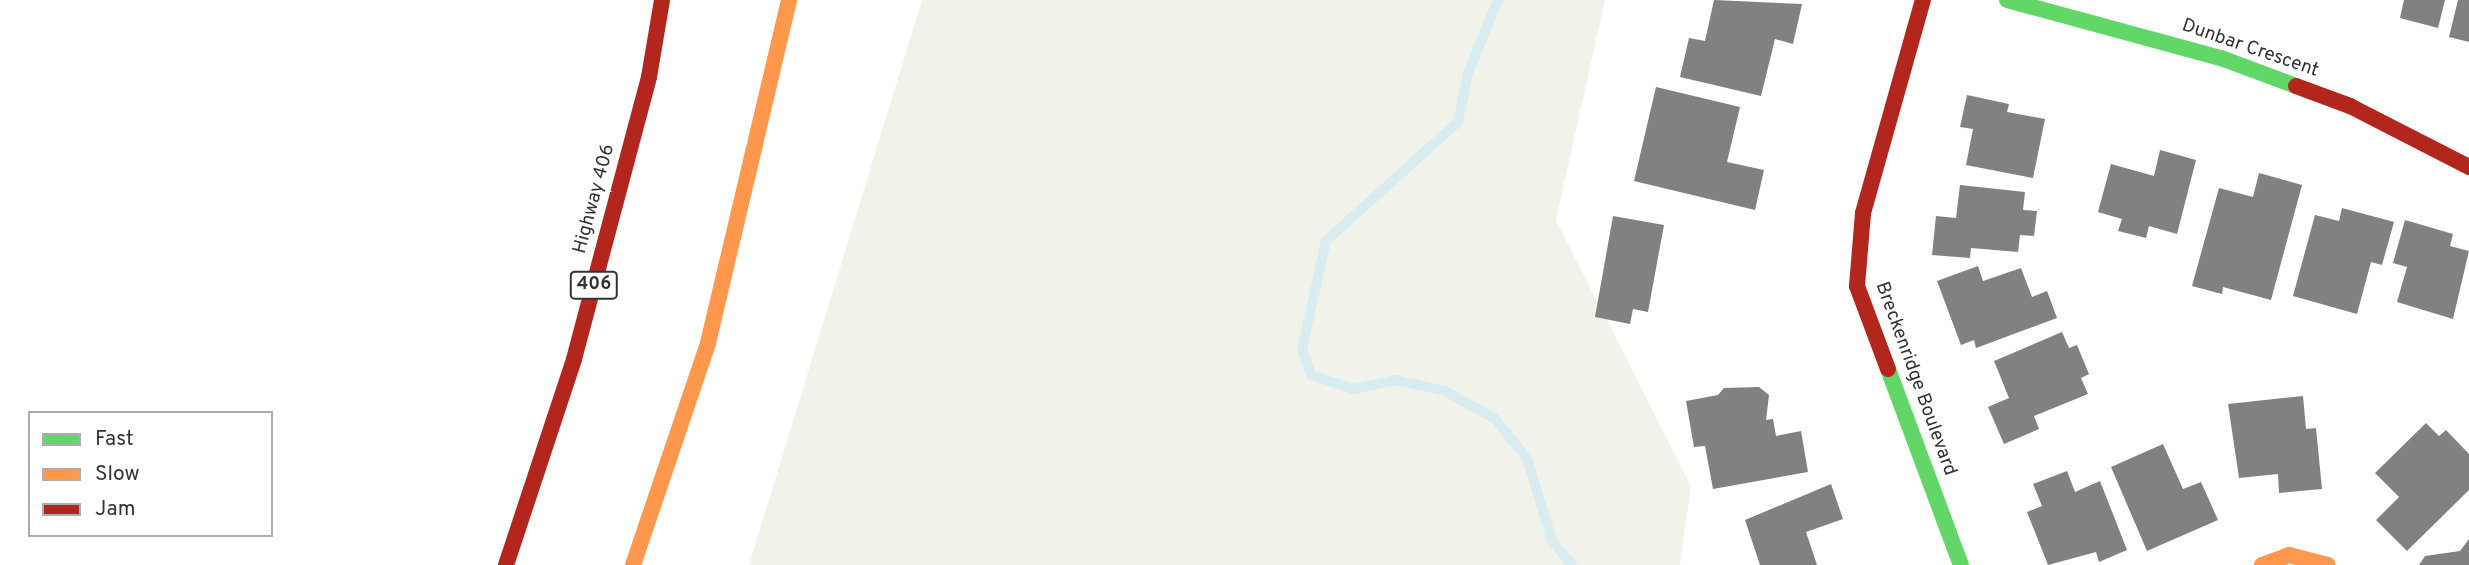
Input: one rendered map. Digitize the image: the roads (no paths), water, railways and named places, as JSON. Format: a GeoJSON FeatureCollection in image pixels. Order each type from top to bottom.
{"type":"FeatureCollection","features":[{"type":"Feature","properties":{"kind":"main road","name":"Highway 406"},"geometry":{"type":"LineString","coordinates":[[506,565],[574,359],[649,77],[662,0]]}},
{"type":"Feature","properties":{"kind":"main road"},"geometry":{"type":"LineString","coordinates":[[633,565],[708,343],[789,0]]}},
{"type":"Feature","properties":{"kind":"main road","name":"Breckenridge Boulevard"},"geometry":{"type":"LineString","coordinates":[[1923,0],[1863,213],[1857,286],[1961,565]]}},
{"type":"Feature","properties":{"kind":"main road","name":"Dunbar Crescent"},"geometry":{"type":"LineString","coordinates":[[2007,0],[2221,58],[2350,106],[2469,167]]}},
{"type":"Feature","properties":{"kind":"main road"},"geometry":{"type":"LineString","coordinates":[[2262,565],[2289,555],[2328,565]]}},
{"type":"Feature","properties":{"kind":"waterway"},"geometry":{"type":"LineString","coordinates":[[1498,0],[1468,73],[1458,122],[1326,241],[1302,349],[1311,375],[1353,389],[1396,380],[1445,391],[1494,418],[1527,458],[1552,541],[1572,565]]}}]}
